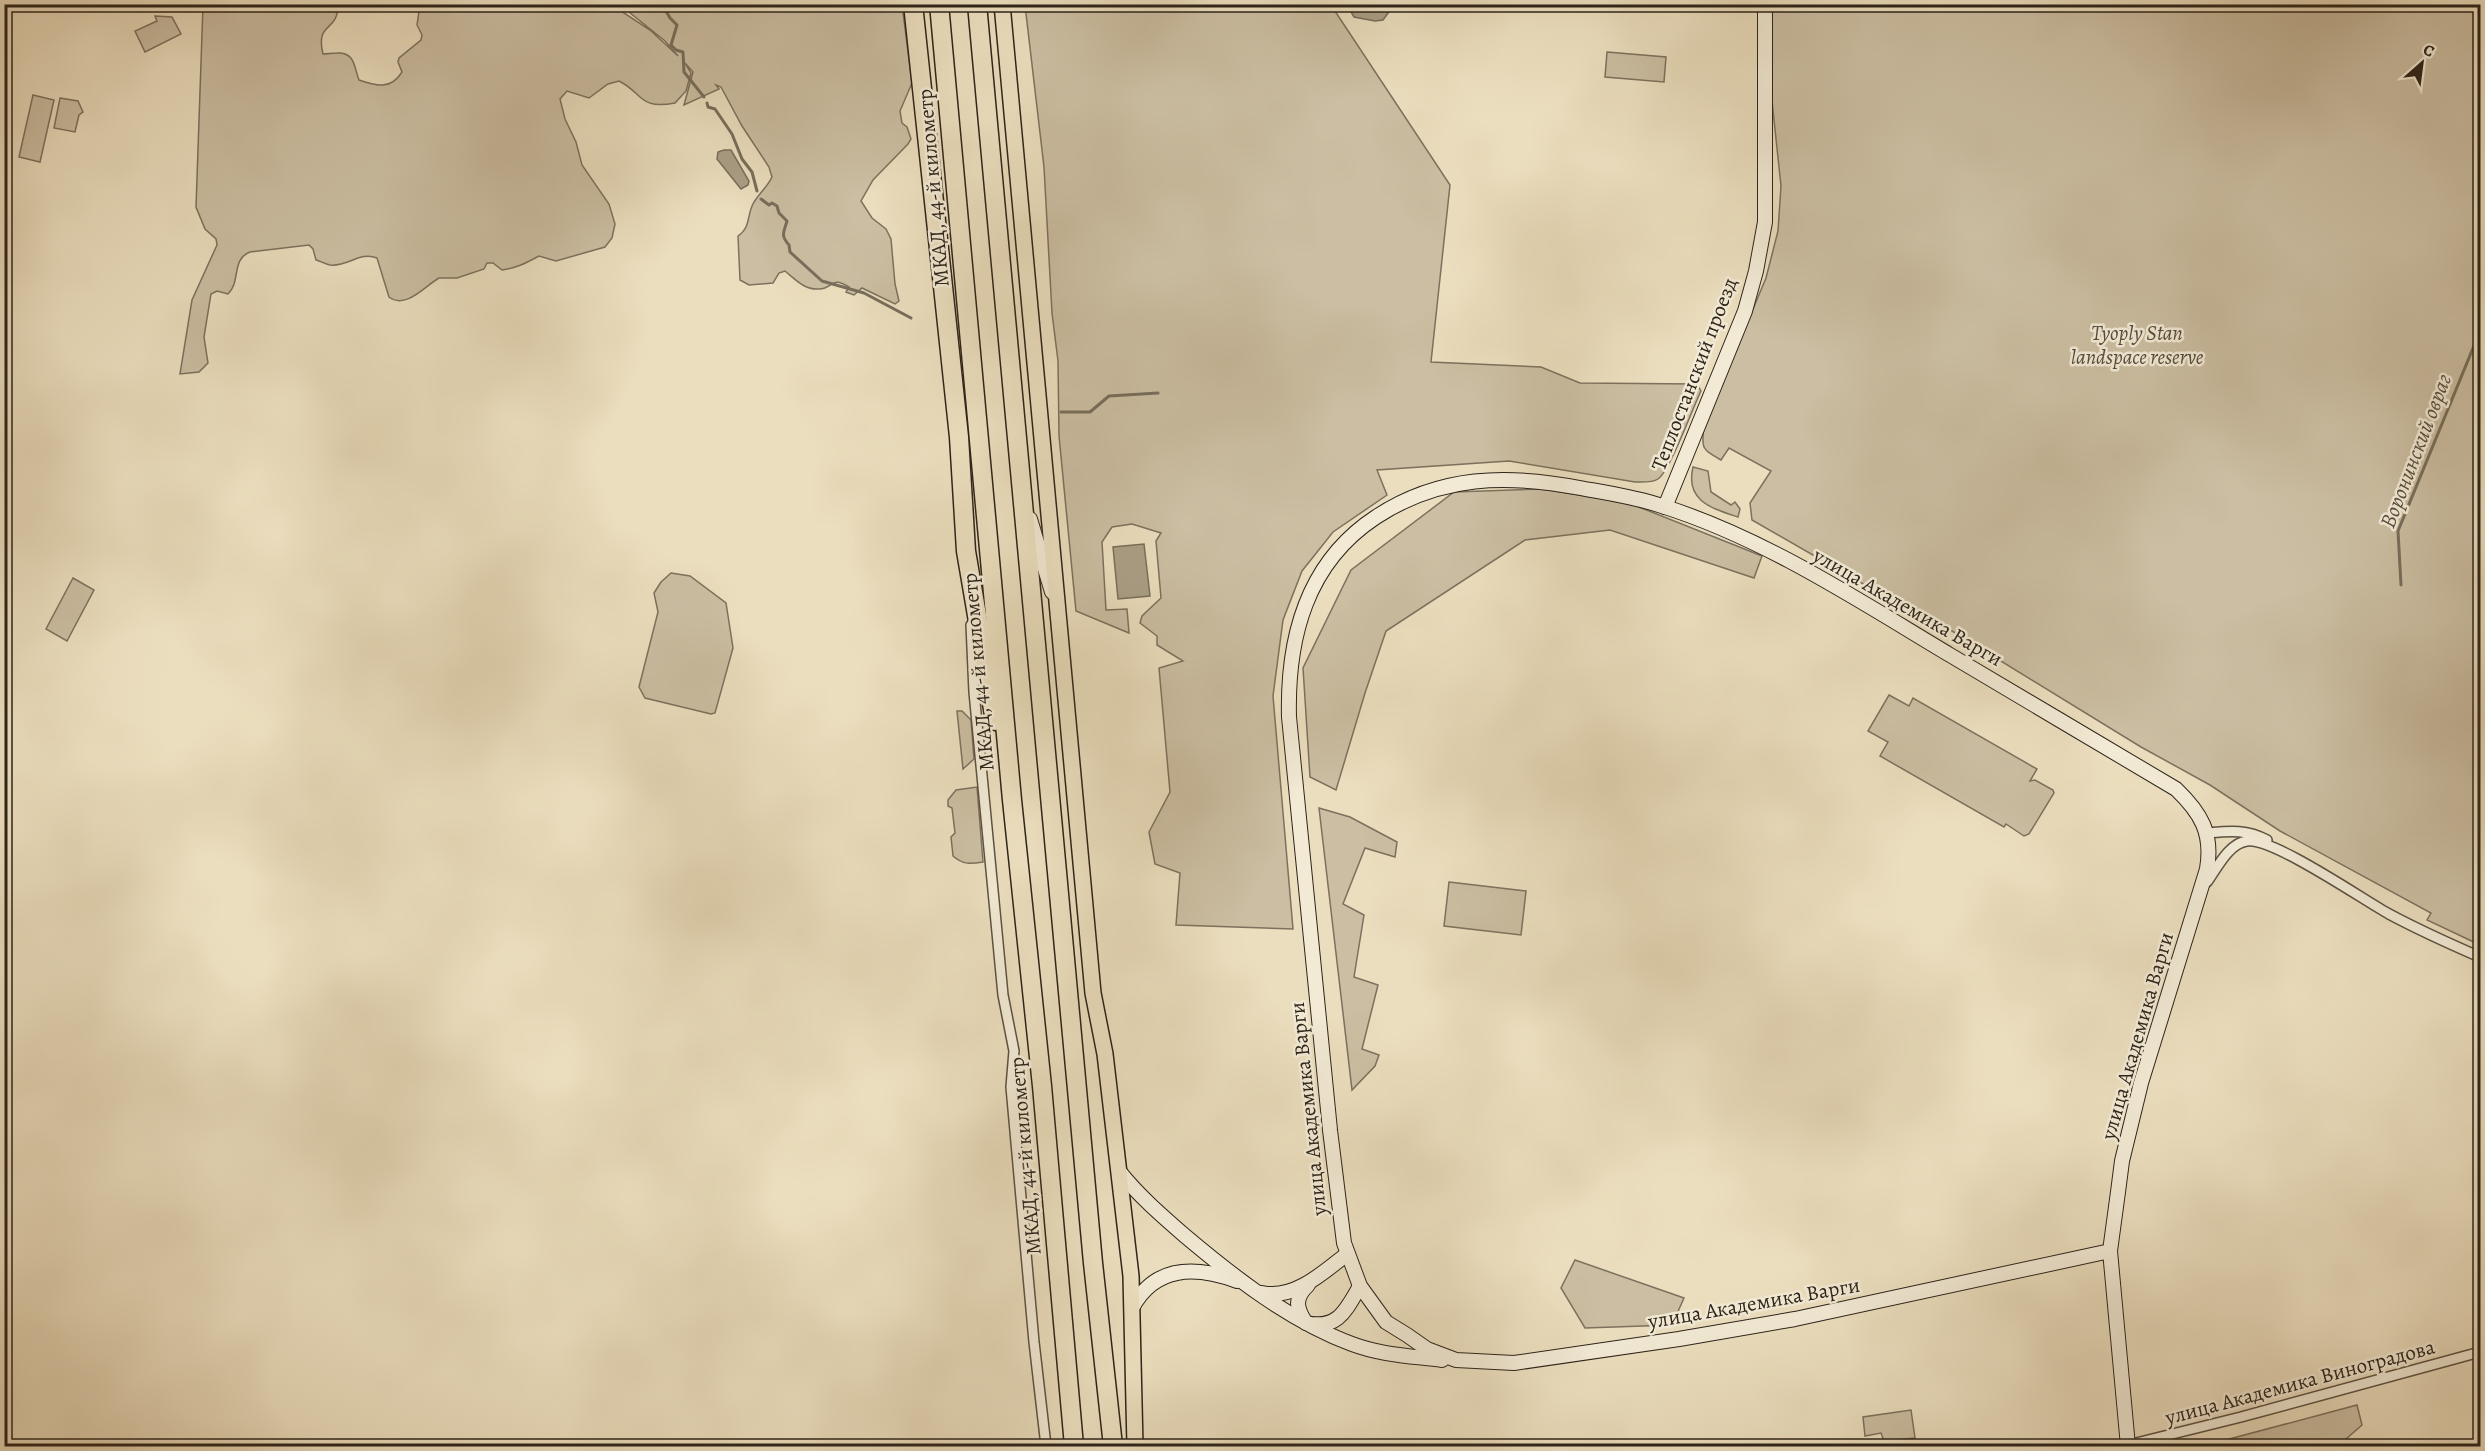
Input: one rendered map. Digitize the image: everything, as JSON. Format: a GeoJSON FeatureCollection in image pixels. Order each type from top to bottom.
{"type":"FeatureCollection","features":[{"type":"Feature","properties":{"kind":"highway"},"geometry":{"type":"LineString","coordinates":[[913,4],[958,437],[966,550],[988,690],[1012,800]]}},
{"type":"Feature","properties":{"kind":"highway","name":"МКАД, 44-й километр"},"geometry":{"type":"LineString","coordinates":[[939,4],[1074,1446]]}},
{"type":"Feature","properties":{"kind":"highway"},"geometry":{"type":"LineString","coordinates":[[976,4],[1093,1263],[1113,1446]]}},
{"type":"Feature","properties":{"kind":"main road"},"geometry":{"type":"LineString","coordinates":[[1002,4],[1093,993],[1105,1054],[1132,1308],[1135,1446]]}},
{"type":"Feature","properties":{"kind":"street","name":"Теплостанский проезд"},"geometry":{"type":"LineString","coordinates":[[1665,507],[1745,311],[1765,222],[1766,4]]}},
{"type":"Feature","properties":{"kind":"street","name":"улица Академика Варги"},"geometry":{"type":"LineString","coordinates":[[1496,479],[1533,481],[1616,495],[1665,507],[1749,542],[1819,579],[2176,789],[2192,804],[2207,833],[2209,856],[2202,890],[2134,1111],[2122,1161],[2110,1251],[1896,1299],[1728,1331],[1514,1363],[1468,1362],[1446,1358],[1427,1349],[1386,1322],[1360,1287],[1347,1254],[1342,1230],[1330,1130],[1289,717],[1291,661],[1310,592],[1341,544],[1394,505],[1419,493],[1447,485],[1496,479]]}},
{"type":"Feature","properties":{"kind":"street"},"geometry":{"type":"LineString","coordinates":[[1020,484],[1058,612]]}},
{"type":"Feature","properties":{"kind":"street"},"geometry":{"type":"LineString","coordinates":[[966,550],[974,692],[1004,995],[1014,1051],[1011,1087],[1034,1342],[1046,1446]]}},
{"type":"Feature","properties":{"kind":"street"},"geometry":{"type":"LineString","coordinates":[[2207,833],[2230,831],[2253,833],[2395,917],[2481,957]]}},
{"type":"Feature","properties":{"kind":"street"},"geometry":{"type":"LineString","coordinates":[[2202,890],[2227,854],[2239,843],[2256,841],[2289,855]]}},
{"type":"Feature","properties":{"kind":"street"},"geometry":{"type":"LineString","coordinates":[[1119,1171],[1168,1221],[1258,1292],[1271,1295],[1285,1293],[1317,1277]]}},
{"type":"Feature","properties":{"kind":"street"},"geometry":{"type":"LineString","coordinates":[[2110,1251],[2128,1446]]}},
{"type":"Feature","properties":{"kind":"street"},"geometry":{"type":"LineString","coordinates":[[1347,1254],[1304,1288],[1297,1300],[1297,1310],[1306,1323],[1318,1326],[1329,1324],[1346,1310],[1360,1287]]}},
{"type":"Feature","properties":{"kind":"street"},"geometry":{"type":"LineString","coordinates":[[1132,1308],[1150,1284],[1164,1276],[1179,1272],[1212,1273],[1236,1280],[1306,1323],[1354,1344],[1383,1353],[1468,1362]]}},
{"type":"Feature","properties":{"kind":"street","name":"улица Академика Виноградова"},"geometry":{"type":"LineString","coordinates":[[2128,1446],[2481,1352]]}},
{"type":"Feature","properties":{"kind":"green space"},"geometry":{"type":"Polygon","coordinates":[[[203,5],[338,5],[335,20],[322,36],[323,54],[343,53],[347,55],[353,61],[359,80],[383,85],[398,78],[402,72],[398,62],[399,58],[421,40],[422,35],[417,25],[420,5],[612,5],[650,30],[678,56],[665,41],[624,8],[627,5],[902,5],[912,83],[900,111],[902,123],[907,127],[911,139],[873,180],[861,201],[872,218],[886,229],[891,239],[899,301],[895,304],[862,288],[854,295],[846,292],[849,287],[838,282],[824,288],[809,288],[785,271],[779,273],[773,283],[749,285],[740,280],[738,236],[746,226],[754,202],[772,177],[769,167],[742,126],[721,87],[716,85],[719,89],[684,105],[693,72],[685,63],[691,73],[686,91],[675,103],[663,105],[648,102],[619,81],[608,84],[589,98],[567,91],[560,99],[582,165],[609,204],[615,224],[612,238],[605,247],[556,261],[539,256],[517,267],[502,270],[493,263],[487,263],[484,269],[457,278],[439,278],[416,295],[402,300],[389,297],[377,258],[371,256],[343,264],[330,265],[316,260],[313,249],[309,245],[250,252],[240,260],[232,289],[228,294],[217,291],[211,294],[204,337],[208,363],[199,372],[180,374],[192,300],[217,245],[216,239],[205,229],[196,207],[203,5]]]}},
{"type":"Feature","properties":{"kind":"green space"},"geometry":{"type":"Polygon","coordinates":[[[1025,5],[1331,5],[1450,185],[1431,362],[1541,367],[1580,383],[1697,384],[1701,391],[1669,464],[1663,474],[1653,481],[1635,482],[1509,461],[1377,470],[1387,495],[1333,532],[1302,571],[1283,620],[1273,696],[1293,929],[1176,925],[1180,873],[1155,864],[1149,832],[1170,792],[1159,668],[1183,661],[1157,645],[1157,636],[1140,623],[1142,616],[1161,598],[1156,541],[1161,533],[1132,524],[1112,527],[1102,542],[1106,610],[1127,609],[1129,633],[1076,611],[1059,436],[1058,361],[1052,313],[1044,167],[1025,5]]]}},
{"type":"Feature","properties":{"kind":"green space","name":"Tyoply Stan landspace reserve"},"geometry":{"type":"Polygon","coordinates":[[[1773,5],[2480,5],[2480,945],[2427,920],[2431,913],[2280,831],[2210,785],[2141,747],[1882,588],[1870,588],[1752,520],[1750,503],[1771,471],[1729,448],[1721,460],[1704,448],[1703,439],[1704,426],[1766,278],[1778,231],[1781,186],[1770,82],[1769,32],[1773,5]]]}},
{"type":"Feature","properties":{"kind":"green space"},"geometry":{"type":"Polygon","coordinates":[[[155,16],[172,17],[181,34],[145,52],[135,31],[157,21],[155,16]]]}},
{"type":"Feature","properties":{"kind":"green space"},"geometry":{"type":"Polygon","coordinates":[[[1607,52],[1666,57],[1664,82],[1605,77],[1607,52]]]}},
{"type":"Feature","properties":{"kind":"green space"},"geometry":{"type":"Polygon","coordinates":[[[33,95],[54,100],[40,162],[19,157],[33,95]]]}},
{"type":"Feature","properties":{"kind":"green space"},"geometry":{"type":"Polygon","coordinates":[[[60,98],[78,101],[83,112],[79,115],[75,132],[54,128],[60,98]]]}},
{"type":"Feature","properties":{"kind":"green space"},"geometry":{"type":"Polygon","coordinates":[[[1693,467],[1708,471],[1711,492],[1731,505],[1735,502],[1740,509],[1738,517],[1702,501],[1693,488],[1693,467]]]}},
{"type":"Feature","properties":{"kind":"green space"},"geometry":{"type":"Polygon","coordinates":[[[1542,489],[1629,503],[1762,556],[1754,578],[1610,530],[1525,540],[1386,631],[1336,790],[1310,777],[1303,668],[1351,570],[1454,492],[1542,489]]]}},
{"type":"Feature","properties":{"kind":"green space"},"geometry":{"type":"Polygon","coordinates":[[[671,573],[690,576],[726,603],[733,648],[715,713],[711,714],[645,698],[639,687],[658,612],[654,593],[671,573]]]}},
{"type":"Feature","properties":{"kind":"green space"},"geometry":{"type":"Polygon","coordinates":[[[73,578],[94,590],[67,641],[46,629],[73,578]]]}},
{"type":"Feature","properties":{"kind":"green space"},"geometry":{"type":"Polygon","coordinates":[[[1889,695],[1909,706],[1913,698],[2037,769],[2030,781],[2035,780],[2053,790],[2054,793],[2029,834],[2024,836],[2006,824],[2004,827],[1880,756],[1888,742],[1868,731],[1889,695]]]}},
{"type":"Feature","properties":{"kind":"green space"},"geometry":{"type":"Polygon","coordinates":[[[957,711],[962,711],[971,720],[974,759],[963,769],[957,711]]]}},
{"type":"Feature","properties":{"kind":"green space"},"geometry":{"type":"Polygon","coordinates":[[[977,787],[983,862],[967,863],[953,856],[951,837],[955,833],[952,808],[948,806],[948,800],[956,790],[977,787]]]}},
{"type":"Feature","properties":{"kind":"green space"},"geometry":{"type":"Polygon","coordinates":[[[1319,808],[1350,817],[1397,842],[1395,857],[1365,848],[1343,904],[1364,915],[1354,977],[1378,985],[1362,1049],[1379,1055],[1375,1066],[1352,1090],[1319,808]]]}},
{"type":"Feature","properties":{"kind":"green space"},"geometry":{"type":"Polygon","coordinates":[[[1449,882],[1526,891],[1521,935],[1444,926],[1449,882]]]}},
{"type":"Feature","properties":{"kind":"green space"},"geometry":{"type":"Polygon","coordinates":[[[1575,1260],[1684,1298],[1672,1325],[1585,1328],[1561,1288],[1575,1260]]]}},
{"type":"Feature","properties":{"kind":"green space"},"geometry":{"type":"Polygon","coordinates":[[[2357,1405],[2362,1425],[2338,1446],[2203,1446],[2357,1405]]]}},
{"type":"Feature","properties":{"kind":"green space"},"geometry":{"type":"Polygon","coordinates":[[[1911,1410],[1915,1438],[1884,1441],[1881,1433],[1865,1436],[1863,1417],[1911,1410]]]}},
{"type":"Feature","properties":{"kind":"shaded area"},"geometry":{"type":"Polygon","coordinates":[[[1347,5],[1394,5],[1383,20],[1375,21],[1354,17],[1347,5]]]}},
{"type":"Feature","properties":{"kind":"shaded area"},"geometry":{"type":"Polygon","coordinates":[[[731,150],[749,181],[748,185],[741,189],[717,159],[718,152],[731,150]]]}},
{"type":"Feature","properties":{"kind":"shaded area"},"geometry":{"type":"Polygon","coordinates":[[[1144,544],[1150,596],[1118,599],[1113,547],[1144,544]]]}},
{"type":"Feature","properties":{"kind":"waterway"},"geometry":{"type":"LineString","coordinates":[[662,4],[677,25],[671,45],[683,52],[684,72],[704,97]]}},
{"type":"Feature","properties":{"kind":"waterway"},"geometry":{"type":"LineString","coordinates":[[707,103],[708,107],[715,109],[732,134],[742,159],[752,172],[757,191]]}},
{"type":"Feature","properties":{"kind":"waterway"},"geometry":{"type":"LineString","coordinates":[[761,199],[769,205],[772,203],[777,206],[779,213],[787,221],[784,236],[790,252],[822,281],[864,293],[911,318]]}},
{"type":"Feature","properties":{"kind":"waterway","name":"Воронинский овраг"},"geometry":{"type":"LineString","coordinates":[[2401,585],[2398,531],[2480,331]]}},
{"type":"Feature","properties":{"kind":"waterway"},"geometry":{"type":"LineString","coordinates":[[1061,412],[1090,412],[1109,396],[1158,393]]}}]}
